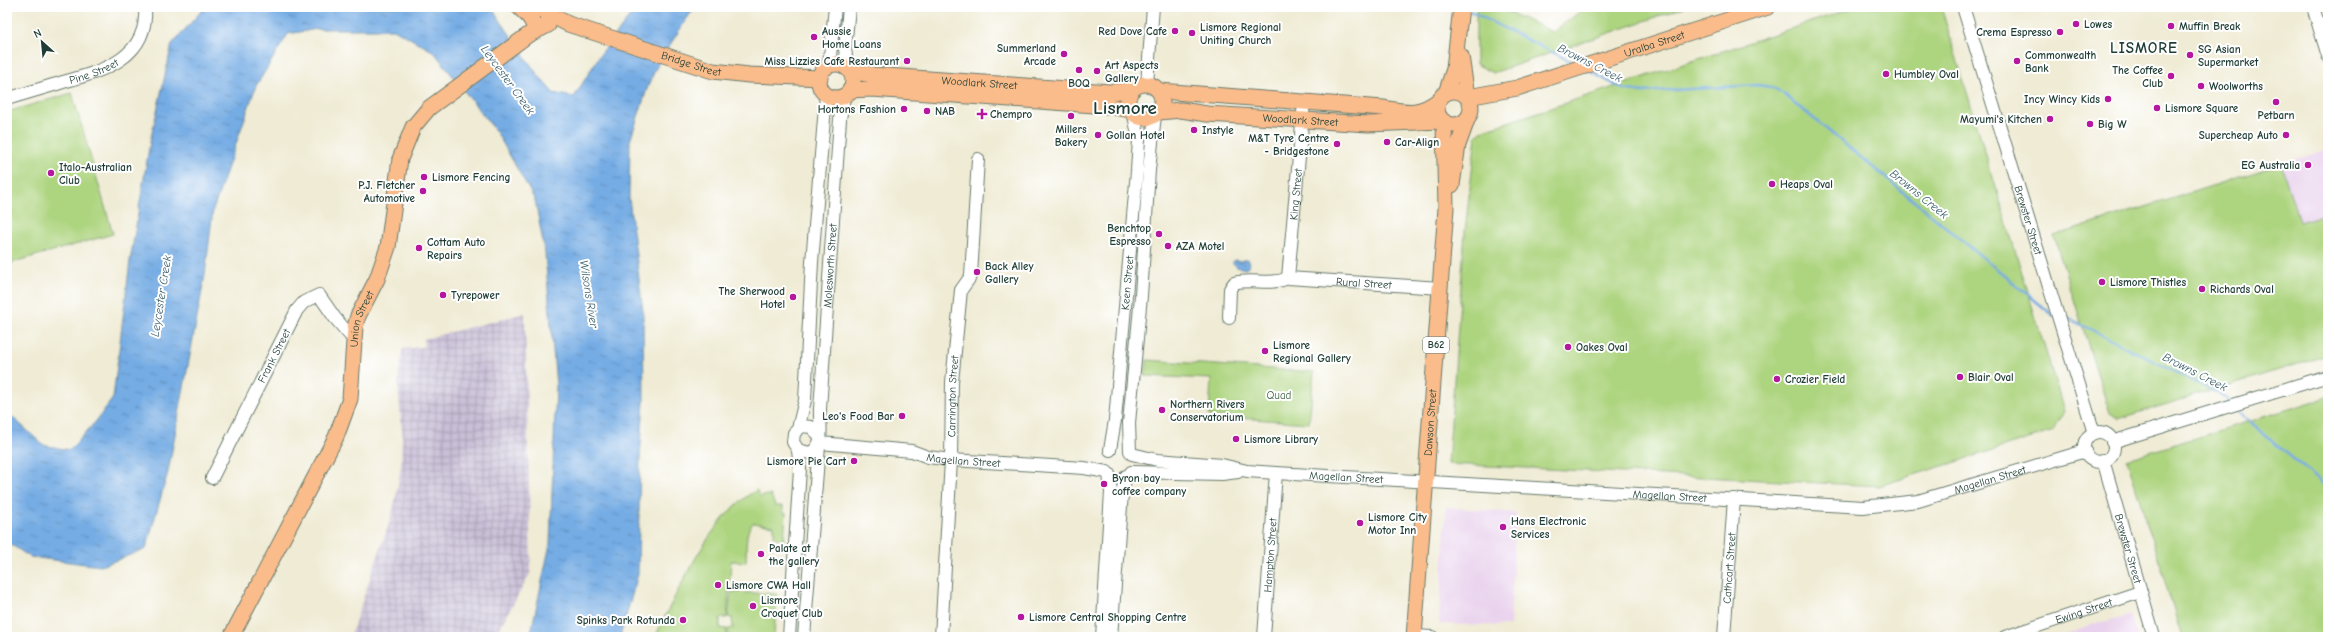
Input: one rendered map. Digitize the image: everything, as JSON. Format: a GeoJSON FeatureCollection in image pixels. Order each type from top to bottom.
{"type":"FeatureCollection","features":[{"type":"Feature","properties":{"kind":"main road"},"geometry":{"type":"LineString","coordinates":[[519,7],[539,20]]}},
{"type":"Feature","properties":{"kind":"main road","name":"Uralba Street"},"geometry":{"type":"LineString","coordinates":[[1467,96],[1517,88],[1768,7]]}},
{"type":"Feature","properties":{"kind":"main road","name":"B62"},"geometry":{"type":"LineString","coordinates":[[1443,122],[1438,113],[1442,97],[1453,73],[1461,10]]}},
{"type":"Feature","properties":{"kind":"main road","name":"Bridge Street"},"geometry":{"type":"LineString","coordinates":[[539,20],[568,24],[702,68],[742,74],[774,76],[824,72]]}},
{"type":"Feature","properties":{"kind":"main road","name":"Union Street"},"geometry":{"type":"LineString","coordinates":[[231,637],[342,424],[350,399],[354,340],[358,316],[377,279],[388,247],[400,159],[406,141],[413,127],[429,108],[539,20]]}},
{"type":"Feature","properties":{"kind":"main road","name":"B62"},"geometry":{"type":"LineString","coordinates":[[1458,39],[1467,96],[1472,105],[1468,119]]}},
{"type":"Feature","properties":{"kind":"main road"},"geometry":{"type":"LineString","coordinates":[[839,64],[849,70],[853,79],[847,93],[835,98],[826,94],[821,88],[824,72],[839,64]]}},
{"type":"Feature","properties":{"kind":"main road","name":"Woodlark Street"},"geometry":{"type":"LineString","coordinates":[[849,70],[873,75],[1110,92],[1132,90]]}},
{"type":"Feature","properties":{"kind":"main road"},"geometry":{"type":"LineString","coordinates":[[1136,86],[1153,87],[1163,102],[1157,114],[1145,118],[1132,112],[1128,100],[1132,90],[1136,86]]}},
{"type":"Feature","properties":{"kind":"main road","name":"Woodlark Street"},"geometry":{"type":"LineString","coordinates":[[1153,87],[1304,102],[1383,108],[1406,113],[1423,110],[1442,97]]}},
{"type":"Feature","properties":{"kind":"main road","name":"Uralba Street"},"geometry":{"type":"LineString","coordinates":[[1468,119],[1487,103],[1517,88]]}},
{"type":"Feature","properties":{"kind":"main road","name":"Woodlark Street"},"geometry":{"type":"LineString","coordinates":[[847,93],[872,89],[1108,106],[1132,112]]}},
{"type":"Feature","properties":{"kind":"main road"},"geometry":{"type":"LineString","coordinates":[[1442,97],[1454,91],[1467,96]]}},
{"type":"Feature","properties":{"kind":"main road","name":"Woodlark Street"},"geometry":{"type":"LineString","coordinates":[[1157,114],[1181,110],[1207,114],[1368,124],[1443,122]]}},
{"type":"Feature","properties":{"kind":"main road"},"geometry":{"type":"LineString","coordinates":[[1443,122],[1459,125],[1468,119]]}},
{"type":"Feature","properties":{"kind":"main road","name":"Dawson Street"},"geometry":{"type":"LineString","coordinates":[[1446,208],[1452,190],[1458,145],[1468,119]]}},
{"type":"Feature","properties":{"kind":"main road","name":"Dawson Street"},"geometry":{"type":"LineString","coordinates":[[1414,636],[1446,208],[1443,122]]}},
{"type":"Feature","properties":{"kind":"street","name":"Pine Street"},"geometry":{"type":"LineString","coordinates":[[7,99],[97,72],[112,65],[127,54],[138,42],[143,30],[145,7]]}},
{"type":"Feature","properties":{"kind":"street"},"geometry":{"type":"LineString","coordinates":[[824,72],[835,7]]}},
{"type":"Feature","properties":{"kind":"street"},"geometry":{"type":"LineString","coordinates":[[849,7],[845,49],[849,70]]}},
{"type":"Feature","properties":{"kind":"street"},"geometry":{"type":"LineString","coordinates":[[1153,7],[1153,87]]}},
{"type":"Feature","properties":{"kind":"street","name":"Brewster Street"},"geometry":{"type":"LineString","coordinates":[[1962,7],[2094,433]]}},
{"type":"Feature","properties":{"kind":"street"},"geometry":{"type":"LineString","coordinates":[[2313,7],[2327,52]]}},
{"type":"Feature","properties":{"kind":"street","name":"Molesworth Street"},"geometry":{"type":"LineString","coordinates":[[804,637],[820,442],[820,409],[840,119],[847,93]]}},
{"type":"Feature","properties":{"kind":"street","name":"Molesworth Street"},"geometry":{"type":"LineString","coordinates":[[798,428],[804,408],[812,262],[826,94]]}},
{"type":"Feature","properties":{"kind":"street","name":"King Street"},"geometry":{"type":"LineString","coordinates":[[1284,280],[1304,102]]}},
{"type":"Feature","properties":{"kind":"street","name":"Keen Street"},"geometry":{"type":"LineString","coordinates":[[1110,450],[1115,420],[1137,171],[1139,140],[1132,112]]}},
{"type":"Feature","properties":{"kind":"street","name":"Keen Street"},"geometry":{"type":"LineString","coordinates":[[1131,453],[1129,423],[1141,296],[1148,170],[1157,114]]}},
{"type":"Feature","properties":{"kind":"street","name":"Carrington Street"},"geometry":{"type":"LineString","coordinates":[[941,637],[951,460],[952,382],[961,290],[971,276],[978,159]]}},
{"type":"Feature","properties":{"kind":"street","name":"Rural Street"},"geometry":{"type":"LineString","coordinates":[[1229,318],[1230,289],[1234,282],[1243,280],[1284,280],[1441,288]]}},
{"type":"Feature","properties":{"kind":"street","name":"Frank Street"},"geometry":{"type":"LineString","coordinates":[[212,478],[297,310],[304,302],[319,295],[335,318],[354,340]]}},
{"type":"Feature","properties":{"kind":"street"},"geometry":{"type":"LineString","coordinates":[[2112,442],[2231,407],[2328,376]]}},
{"type":"Feature","properties":{"kind":"street"},"geometry":{"type":"LineString","coordinates":[[789,637],[800,469],[798,450],[793,438],[798,428],[811,427],[820,442],[810,453],[798,450]]}},
{"type":"Feature","properties":{"kind":"street"},"geometry":{"type":"LineString","coordinates":[[2094,433],[2104,433],[2112,442],[2111,454],[2104,460],[2092,460],[2085,450],[2086,440],[2094,433]]}},
{"type":"Feature","properties":{"kind":"street","name":"Magellan Street"},"geometry":{"type":"LineString","coordinates":[[820,442],[912,451],[928,457],[951,460],[1084,468],[1108,473]]}},
{"type":"Feature","properties":{"kind":"street"},"geometry":{"type":"LineString","coordinates":[[1102,637],[1111,492],[1104,458],[1110,450],[1118,447],[1131,453],[1134,465],[1128,474],[1122,493],[1111,637]]}},
{"type":"Feature","properties":{"kind":"street","name":"Magellan Street"},"geometry":{"type":"LineString","coordinates":[[1131,453],[1157,460],[1222,465],[1248,471],[1276,474],[1863,507],[1889,506],[1918,501],[2085,450]]}},
{"type":"Feature","properties":{"kind":"street","name":"Brewster Street"},"geometry":{"type":"LineString","coordinates":[[2104,460],[2140,592],[2154,637]]}},
{"type":"Feature","properties":{"kind":"street","name":"Magellan Street"},"geometry":{"type":"LineString","coordinates":[[1128,474],[1222,474],[1248,471]]}},
{"type":"Feature","properties":{"kind":"street"},"geometry":{"type":"LineString","coordinates":[[1108,473],[1118,478],[1128,474]]}},
{"type":"Feature","properties":{"kind":"street","name":"Hampton Street"},"geometry":{"type":"LineString","coordinates":[[1264,637],[1276,474]]}},
{"type":"Feature","properties":{"kind":"street","name":"Cathcart Street"},"geometry":{"type":"LineString","coordinates":[[1724,637],[1734,499]]}},
{"type":"Feature","properties":{"kind":"street","name":"Ewing Street"},"geometry":{"type":"LineString","coordinates":[[2005,637],[2140,592]]}},
{"type":"Feature","properties":{"kind":"street"},"geometry":{"type":"LineString","coordinates":[[1414,636],[1432,637]]}},
{"type":"Feature","properties":{"kind":"shaded area"},"geometry":{"type":"Polygon","coordinates":[[[2328,149],[2328,213],[2299,223],[2281,164],[2328,149]]]}},
{"type":"Feature","properties":{"kind":"shaded area"},"geometry":{"type":"Polygon","coordinates":[[[525,313],[531,572],[495,637],[350,637],[391,517],[396,496],[401,466],[402,433],[398,384],[402,349],[423,347],[424,339],[525,313]]]}},
{"type":"Feature","properties":{"kind":"shaded area"},"geometry":{"type":"Polygon","coordinates":[[[1446,507],[1516,513],[1510,626],[1439,624],[1446,507]]]}},
{"type":"Feature","properties":{"kind":"shaded area"},"geometry":{"type":"Polygon","coordinates":[[[2130,614],[2137,637],[2055,637],[2130,614]]]}},
{"type":"Feature","properties":{"kind":"green space"},"geometry":{"type":"Polygon","coordinates":[[[1476,7],[1497,7],[1553,32],[1586,7],[1685,7],[1493,73],[1476,64],[1476,7]]]}},
{"type":"Feature","properties":{"kind":"green space"},"geometry":{"type":"Polygon","coordinates":[[[1856,7],[1941,7],[2064,411],[2054,431],[1879,486],[1448,464],[1465,231],[1476,136],[1481,131],[1856,7]]]}},
{"type":"Feature","properties":{"kind":"green space","name":"Italo-Australian Club"},"geometry":{"type":"Polygon","coordinates":[[[72,93],[113,234],[10,263],[7,251],[7,112],[72,93]]]}},
{"type":"Feature","properties":{"kind":"green space"},"geometry":{"type":"Polygon","coordinates":[[[2281,164],[2299,222],[2328,213],[2328,355],[2118,419],[2110,414],[2054,236],[2281,164]]]}},
{"type":"Feature","properties":{"kind":"green space","name":"Quad"},"geometry":{"type":"Polygon","coordinates":[[[1147,360],[1314,372],[1309,423],[1209,416],[1211,379],[1145,376],[1147,360]]]}},
{"type":"Feature","properties":{"kind":"green space"},"geometry":{"type":"Polygon","coordinates":[[[2328,397],[2328,637],[2182,637],[2127,459],[2328,397]]]}},
{"type":"Feature","properties":{"kind":"green space"},"geometry":{"type":"Polygon","coordinates":[[[757,490],[759,496],[771,495],[775,506],[783,506],[783,513],[786,513],[784,540],[774,537],[774,526],[753,523],[750,526],[746,541],[746,562],[731,561],[727,618],[720,618],[720,628],[727,629],[726,637],[655,637],[697,555],[725,517],[740,501],[757,490]]]}},
{"type":"Feature","properties":{"kind":"green space","name":"Lismore Croquet Club"},"geometry":{"type":"Polygon","coordinates":[[[731,592],[777,594],[774,637],[728,637],[728,629],[733,628],[732,618],[728,617],[731,592]]]}},
{"type":"Feature","properties":{"kind":"water"},"geometry":{"type":"Polygon","coordinates":[[[205,7],[491,7],[535,71],[553,93],[574,97],[600,55],[637,7],[698,7],[690,14],[660,60],[649,83],[630,141],[629,198],[643,312],[644,402],[640,459],[638,574],[620,637],[530,637],[550,544],[556,386],[545,253],[535,200],[497,133],[434,52],[394,29],[317,29],[288,34],[256,86],[213,210],[205,275],[168,472],[146,549],[101,566],[30,557],[7,542],[7,412],[43,445],[70,450],[97,420],[113,398],[130,261],[150,142],[172,44],[205,7]]]}},
{"type":"Feature","properties":{"kind":"water"},"geometry":{"type":"Polygon","coordinates":[[[1248,259],[1250,264],[1246,269],[1237,267],[1232,262],[1235,260],[1240,261],[1248,259]]]}},
{"type":"Feature","properties":{"kind":"waterway","name":"Browns Creek"},"geometry":{"type":"LineString","coordinates":[[1466,9],[1574,63]]}},
{"type":"Feature","properties":{"kind":"waterway","name":"Browns Creek"},"geometry":{"type":"LineString","coordinates":[[1589,71],[1623,89],[1642,92],[1757,85],[1772,87],[1785,95],[2054,316]]}},
{"type":"Feature","properties":{"kind":"waterway","name":"Browns Creek"},"geometry":{"type":"LineString","coordinates":[[2062,315],[2227,398],[2230,403]]}},
{"type":"Feature","properties":{"kind":"waterway","name":"Browns Creek"},"geometry":{"type":"LineString","coordinates":[[2234,409],[2328,488]]}},
{"type":"Feature","properties":{"kind":"place","name":"Lowes"},"geometry":{"type":"Point","coordinates":[2076,24]}},
{"type":"Feature","properties":{"kind":"place","name":"Muffin Break"},"geometry":{"type":"Point","coordinates":[2171,26]}},
{"type":"Feature","properties":{"kind":"place","name":"Red Dove Cafe"},"geometry":{"type":"Point","coordinates":[1175,31]}},
{"type":"Feature","properties":{"kind":"place","name":"Crema Espresso"},"geometry":{"type":"Point","coordinates":[2060,32]}},
{"type":"Feature","properties":{"kind":"place","name":"Lismore Regional Uniting Church"},"geometry":{"type":"Point","coordinates":[1192,33]}},
{"type":"Feature","properties":{"kind":"place","name":"Aussie Home Loans"},"geometry":{"type":"Point","coordinates":[814,37]}},
{"type":"Feature","properties":{"kind":"place","name":"Summerland Arcade"},"geometry":{"type":"Point","coordinates":[1064,54]}},
{"type":"Feature","properties":{"kind":"place","name":"SG Asian Supermarket"},"geometry":{"type":"Point","coordinates":[2190,55]}},
{"type":"Feature","properties":{"kind":"place","name":"Miss Lizzies Cafe Restaurant"},"geometry":{"type":"Point","coordinates":[907,61]}},
{"type":"Feature","properties":{"kind":"place","name":"Commonwealth Bank"},"geometry":{"type":"Point","coordinates":[2017,61]}},
{"type":"Feature","properties":{"kind":"place","name":"BOQ"},"geometry":{"type":"Point","coordinates":[1079,70]}},
{"type":"Feature","properties":{"kind":"place","name":"Art Aspects Gallery"},"geometry":{"type":"Point","coordinates":[1097,71]}},
{"type":"Feature","properties":{"kind":"place","name":"Humbley Oval"},"geometry":{"type":"Point","coordinates":[1886,74]}},
{"type":"Feature","properties":{"kind":"place","name":"The Coffee Club"},"geometry":{"type":"Point","coordinates":[2171,76]}},
{"type":"Feature","properties":{"kind":"place","name":"Woolworths"},"geometry":{"type":"Point","coordinates":[2201,86]}},
{"type":"Feature","properties":{"kind":"place","name":"Incy Wincy Kids"},"geometry":{"type":"Point","coordinates":[2108,99]}},
{"type":"Feature","properties":{"kind":"place","name":"Petbarn"},"geometry":{"type":"Point","coordinates":[2276,102]}},
{"type":"Feature","properties":{"kind":"place","name":"Lismore Square"},"geometry":{"type":"Point","coordinates":[2157,108]}},
{"type":"Feature","properties":{"kind":"place","name":"Hortons Fashion"},"geometry":{"type":"Point","coordinates":[904,109]}},
{"type":"Feature","properties":{"kind":"place","name":"NAB"},"geometry":{"type":"Point","coordinates":[927,111]}},
{"type":"Feature","properties":{"kind":"place","name":"Chempro"},"geometry":{"type":"Point","coordinates":[982,114]}},
{"type":"Feature","properties":{"kind":"place","name":"Millers Bakery"},"geometry":{"type":"Point","coordinates":[1071,116]}},
{"type":"Feature","properties":{"kind":"place","name":"Mayumi's Kitchen"},"geometry":{"type":"Point","coordinates":[2050,119]}},
{"type":"Feature","properties":{"kind":"place","name":"Big W"},"geometry":{"type":"Point","coordinates":[2090,124]}},
{"type":"Feature","properties":{"kind":"place","name":"Instyle"},"geometry":{"type":"Point","coordinates":[1194,130]}},
{"type":"Feature","properties":{"kind":"place","name":"Gollan Hotel"},"geometry":{"type":"Point","coordinates":[1098,135]}},
{"type":"Feature","properties":{"kind":"place","name":"Supercheap Auto"},"geometry":{"type":"Point","coordinates":[2286,135]}},
{"type":"Feature","properties":{"kind":"place","name":"Car-Align"},"geometry":{"type":"Point","coordinates":[1387,142]}},
{"type":"Feature","properties":{"kind":"place","name":"M&T Tyre Centre - Bridgestone"},"geometry":{"type":"Point","coordinates":[1337,144]}},
{"type":"Feature","properties":{"kind":"place","name":"EG Australia"},"geometry":{"type":"Point","coordinates":[2308,165]}},
{"type":"Feature","properties":{"kind":"place","name":"Italo-Australian Club"},"geometry":{"type":"Point","coordinates":[51,173]}},
{"type":"Feature","properties":{"kind":"place","name":"Lismore Fencing"},"geometry":{"type":"Point","coordinates":[424,177]}},
{"type":"Feature","properties":{"kind":"place","name":"Heaps Oval"},"geometry":{"type":"Point","coordinates":[1772,184]}},
{"type":"Feature","properties":{"kind":"place","name":"P.J. Fletcher Automotive"},"geometry":{"type":"Point","coordinates":[423,191]}},
{"type":"Feature","properties":{"kind":"place","name":"Benchtop Espresso"},"geometry":{"type":"Point","coordinates":[1159,234]}},
{"type":"Feature","properties":{"kind":"place","name":"AZA Motel"},"geometry":{"type":"Point","coordinates":[1168,246]}},
{"type":"Feature","properties":{"kind":"place","name":"Cottam Auto Repairs"},"geometry":{"type":"Point","coordinates":[419,248]}},
{"type":"Feature","properties":{"kind":"place","name":"Back Alley Gallery"},"geometry":{"type":"Point","coordinates":[977,272]}},
{"type":"Feature","properties":{"kind":"place","name":"Lismore Thistles"},"geometry":{"type":"Point","coordinates":[2102,282]}},
{"type":"Feature","properties":{"kind":"place","name":"Richards Oval"},"geometry":{"type":"Point","coordinates":[2202,289]}},
{"type":"Feature","properties":{"kind":"place","name":"Tyrepower"},"geometry":{"type":"Point","coordinates":[443,295]}},
{"type":"Feature","properties":{"kind":"place","name":"The Sherwood Hotel"},"geometry":{"type":"Point","coordinates":[793,297]}},
{"type":"Feature","properties":{"kind":"place","name":"Oakes Oval"},"geometry":{"type":"Point","coordinates":[1568,347]}},
{"type":"Feature","properties":{"kind":"place","name":"Lismore Regional Gallery"},"geometry":{"type":"Point","coordinates":[1265,351]}},
{"type":"Feature","properties":{"kind":"place","name":"Blair Oval"},"geometry":{"type":"Point","coordinates":[1960,377]}},
{"type":"Feature","properties":{"kind":"place","name":"Crozier Field"},"geometry":{"type":"Point","coordinates":[1777,379]}},
{"type":"Feature","properties":{"kind":"place","name":"Northern Rivers Conservatorium"},"geometry":{"type":"Point","coordinates":[1162,410]}},
{"type":"Feature","properties":{"kind":"place","name":"Leo's Food Bar"},"geometry":{"type":"Point","coordinates":[902,416]}},
{"type":"Feature","properties":{"kind":"place","name":"Lismore Library"},"geometry":{"type":"Point","coordinates":[1236,439]}},
{"type":"Feature","properties":{"kind":"place","name":"Lismore Pie Cart"},"geometry":{"type":"Point","coordinates":[854,461]}},
{"type":"Feature","properties":{"kind":"place","name":"Byron bay coffee company"},"geometry":{"type":"Point","coordinates":[1104,484]}},
{"type":"Feature","properties":{"kind":"place","name":"Lismore City Motor Inn"},"geometry":{"type":"Point","coordinates":[1360,523]}},
{"type":"Feature","properties":{"kind":"place","name":"Hans Electronic Services"},"geometry":{"type":"Point","coordinates":[1503,527]}},
{"type":"Feature","properties":{"kind":"place","name":"Palate at the gallery"},"geometry":{"type":"Point","coordinates":[761,554]}},
{"type":"Feature","properties":{"kind":"place","name":"Lismore CWA Hall"},"geometry":{"type":"Point","coordinates":[718,585]}},
{"type":"Feature","properties":{"kind":"place","name":"Lismore Croquet Club"},"geometry":{"type":"Point","coordinates":[753,606]}},
{"type":"Feature","properties":{"kind":"place","name":"Lismore Central Shopping Centre"},"geometry":{"type":"Point","coordinates":[1021,617]}},
{"type":"Feature","properties":{"kind":"place","name":"Spinks Park Rotunda"},"geometry":{"type":"Point","coordinates":[683,620]}},
{"type":"Feature","properties":{"kind":"district","name":"LISMORE"},"geometry":{"type":"Point","coordinates":[2144,48]}},
{"type":"Feature","properties":{"kind":"district","name":"Lismore"},"geometry":{"type":"Point","coordinates":[1125,108]}},
{"type":"Feature","properties":{"kind":"water label","name":"Leycester Creek"},"geometry":{"type":"Point","coordinates":[508,80]}},
{"type":"Feature","properties":{"kind":"water label","name":"Wilsons River"},"geometry":{"type":"Point","coordinates":[589,294]}},
{"type":"Feature","properties":{"kind":"water label","name":"Leycester Creek"},"geometry":{"type":"Point","coordinates":[161,296]}}]}
